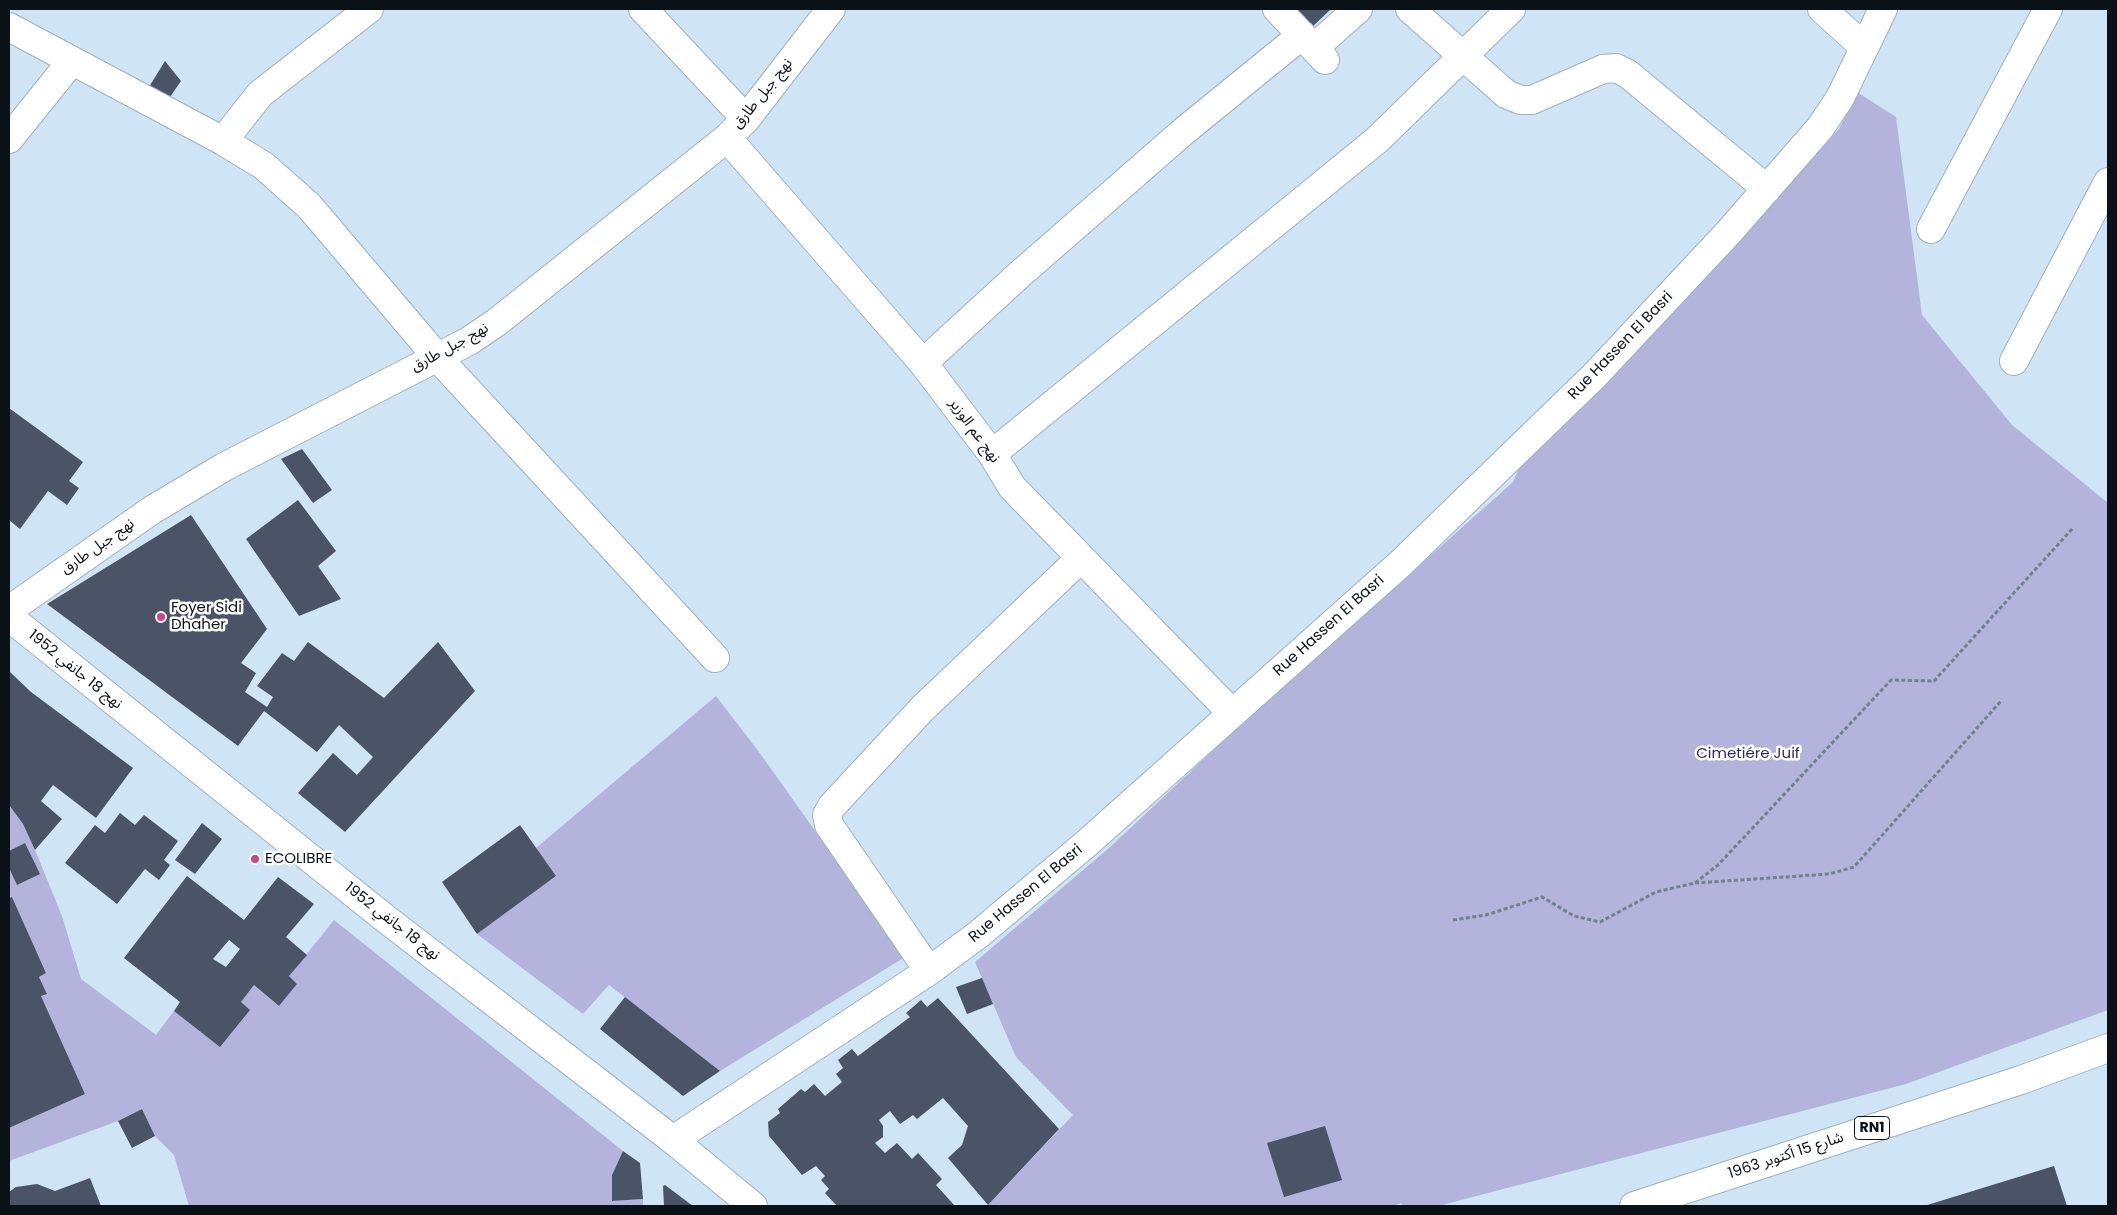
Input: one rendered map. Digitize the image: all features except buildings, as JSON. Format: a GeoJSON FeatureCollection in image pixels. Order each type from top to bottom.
{"type":"FeatureCollection","features":[{"type":"Feature","properties":{"kind":"street"},"geometry":{"type":"LineString","coordinates":[[223,141],[260,94],[369,9]]}},
{"type":"Feature","properties":{"kind":"street","name":"نهج عم الوزير"},"geometry":{"type":"LineString","coordinates":[[643,9],[923,363],[992,454],[1012,487],[1232,713]]}},
{"type":"Feature","properties":{"kind":"street","name":"نهج جبل طارق"},"geometry":{"type":"LineString","coordinates":[[9,610],[152,510],[224,467],[469,341],[497,322],[736,128],[831,9]]}},
{"type":"Feature","properties":{"kind":"street"},"geometry":{"type":"LineString","coordinates":[[1277,9],[1314,48]]}},
{"type":"Feature","properties":{"kind":"street"},"geometry":{"type":"LineString","coordinates":[[923,363],[1019,275],[1184,130],[1314,48],[1358,9]]}},
{"type":"Feature","properties":{"kind":"street"},"geometry":{"type":"LineString","coordinates":[[1410,9],[1506,94],[1521,100],[1532,100],[1603,69],[1616,68],[1628,74],[1767,189]]}},
{"type":"Feature","properties":{"kind":"street"},"geometry":{"type":"LineString","coordinates":[[992,454],[1377,140],[1511,9]]}},
{"type":"Feature","properties":{"kind":"street"},"geometry":{"type":"LineString","coordinates":[[1822,9],[1864,47]]}},
{"type":"Feature","properties":{"kind":"street","name":"Rue Hassen El Basri"},"geometry":{"type":"LineString","coordinates":[[673,1140],[929,972],[979,934],[1087,843],[1401,563],[1595,375],[1767,189],[1820,128],[1840,98],[1883,9]]}},
{"type":"Feature","properties":{"kind":"street"},"geometry":{"type":"LineString","coordinates":[[1931,229],[2048,9]]}},
{"type":"Feature","properties":{"kind":"street"},"geometry":{"type":"LineString","coordinates":[[9,27],[71,62],[223,141],[264,166],[309,206],[437,357],[715,658]]}},
{"type":"Feature","properties":{"kind":"street"},"geometry":{"type":"LineString","coordinates":[[9,139],[71,62]]}},
{"type":"Feature","properties":{"kind":"street"},"geometry":{"type":"LineString","coordinates":[[2014,361],[2108,182]]}},
{"type":"Feature","properties":{"kind":"street"},"geometry":{"type":"LineString","coordinates":[[929,972],[829,825],[827,815],[832,806],[924,708],[1081,558]]}},
{"type":"Feature","properties":{"kind":"street","name":"نهج 18 جانفي 1952"},"geometry":{"type":"LineString","coordinates":[[9,617],[386,919],[673,1140],[753,1206]]}},
{"type":"Feature","properties":{"kind":"street","name":"شارع 15 أكتوبر 1963"},"geometry":{"type":"LineString","coordinates":[[1634,1206],[2022,1080],[2108,1048]]}},
{"type":"Feature","properties":{"kind":"path"},"geometry":{"type":"LineString","coordinates":[[1694,883],[1718,866],[1891,680],[1934,681],[2073,528]]}},
{"type":"Feature","properties":{"kind":"path"},"geometry":{"type":"LineString","coordinates":[[1454,920],[1486,915],[1542,897],[1574,916],[1600,922],[1656,892],[1694,883],[1830,874],[1854,867],[2001,701]]}},
{"type":"Feature","properties":{"kind":"green space","name":"Cimetiére Juif"},"geometry":{"type":"Polygon","coordinates":[[[1857,92],[1896,117],[1922,315],[2012,425],[2108,503],[2108,1010],[1906,1084],[1438,1206],[1403,1206],[1401,1203],[1393,1206],[987,1206],[1073,1115],[1016,1057],[975,962],[1109,848],[1234,731],[1513,482],[1522,461],[1839,129],[1857,92]]]}},
{"type":"Feature","properties":{"kind":"green space"},"geometry":{"type":"Polygon","coordinates":[[[716,696],[759,752],[905,957],[720,1071],[609,985],[583,1014],[477,934],[556,876],[536,848],[716,696]]]}},
{"type":"Feature","properties":{"kind":"green space"},"geometry":{"type":"Polygon","coordinates":[[[9,805],[23,824],[35,850],[62,916],[81,979],[156,1035],[174,1011],[249,1010],[241,1002],[254,985],[279,1006],[297,984],[289,976],[334,920],[623,1151],[612,1175],[613,1201],[643,1199],[643,1206],[189,1206],[174,1155],[155,1136],[142,1109],[118,1121],[9,1161],[9,1128],[85,1094],[41,996],[47,993],[39,977],[46,973],[12,897],[9,898],[9,805]]]}},
{"type":"Feature","properties":{"kind":"place","name":"Foyer Sidi Dhaher"},"geometry":{"type":"Point","coordinates":[161,617]}},
{"type":"Feature","properties":{"kind":"place","name":"ECOLIBRE"},"geometry":{"type":"Point","coordinates":[255,859]}}]}
